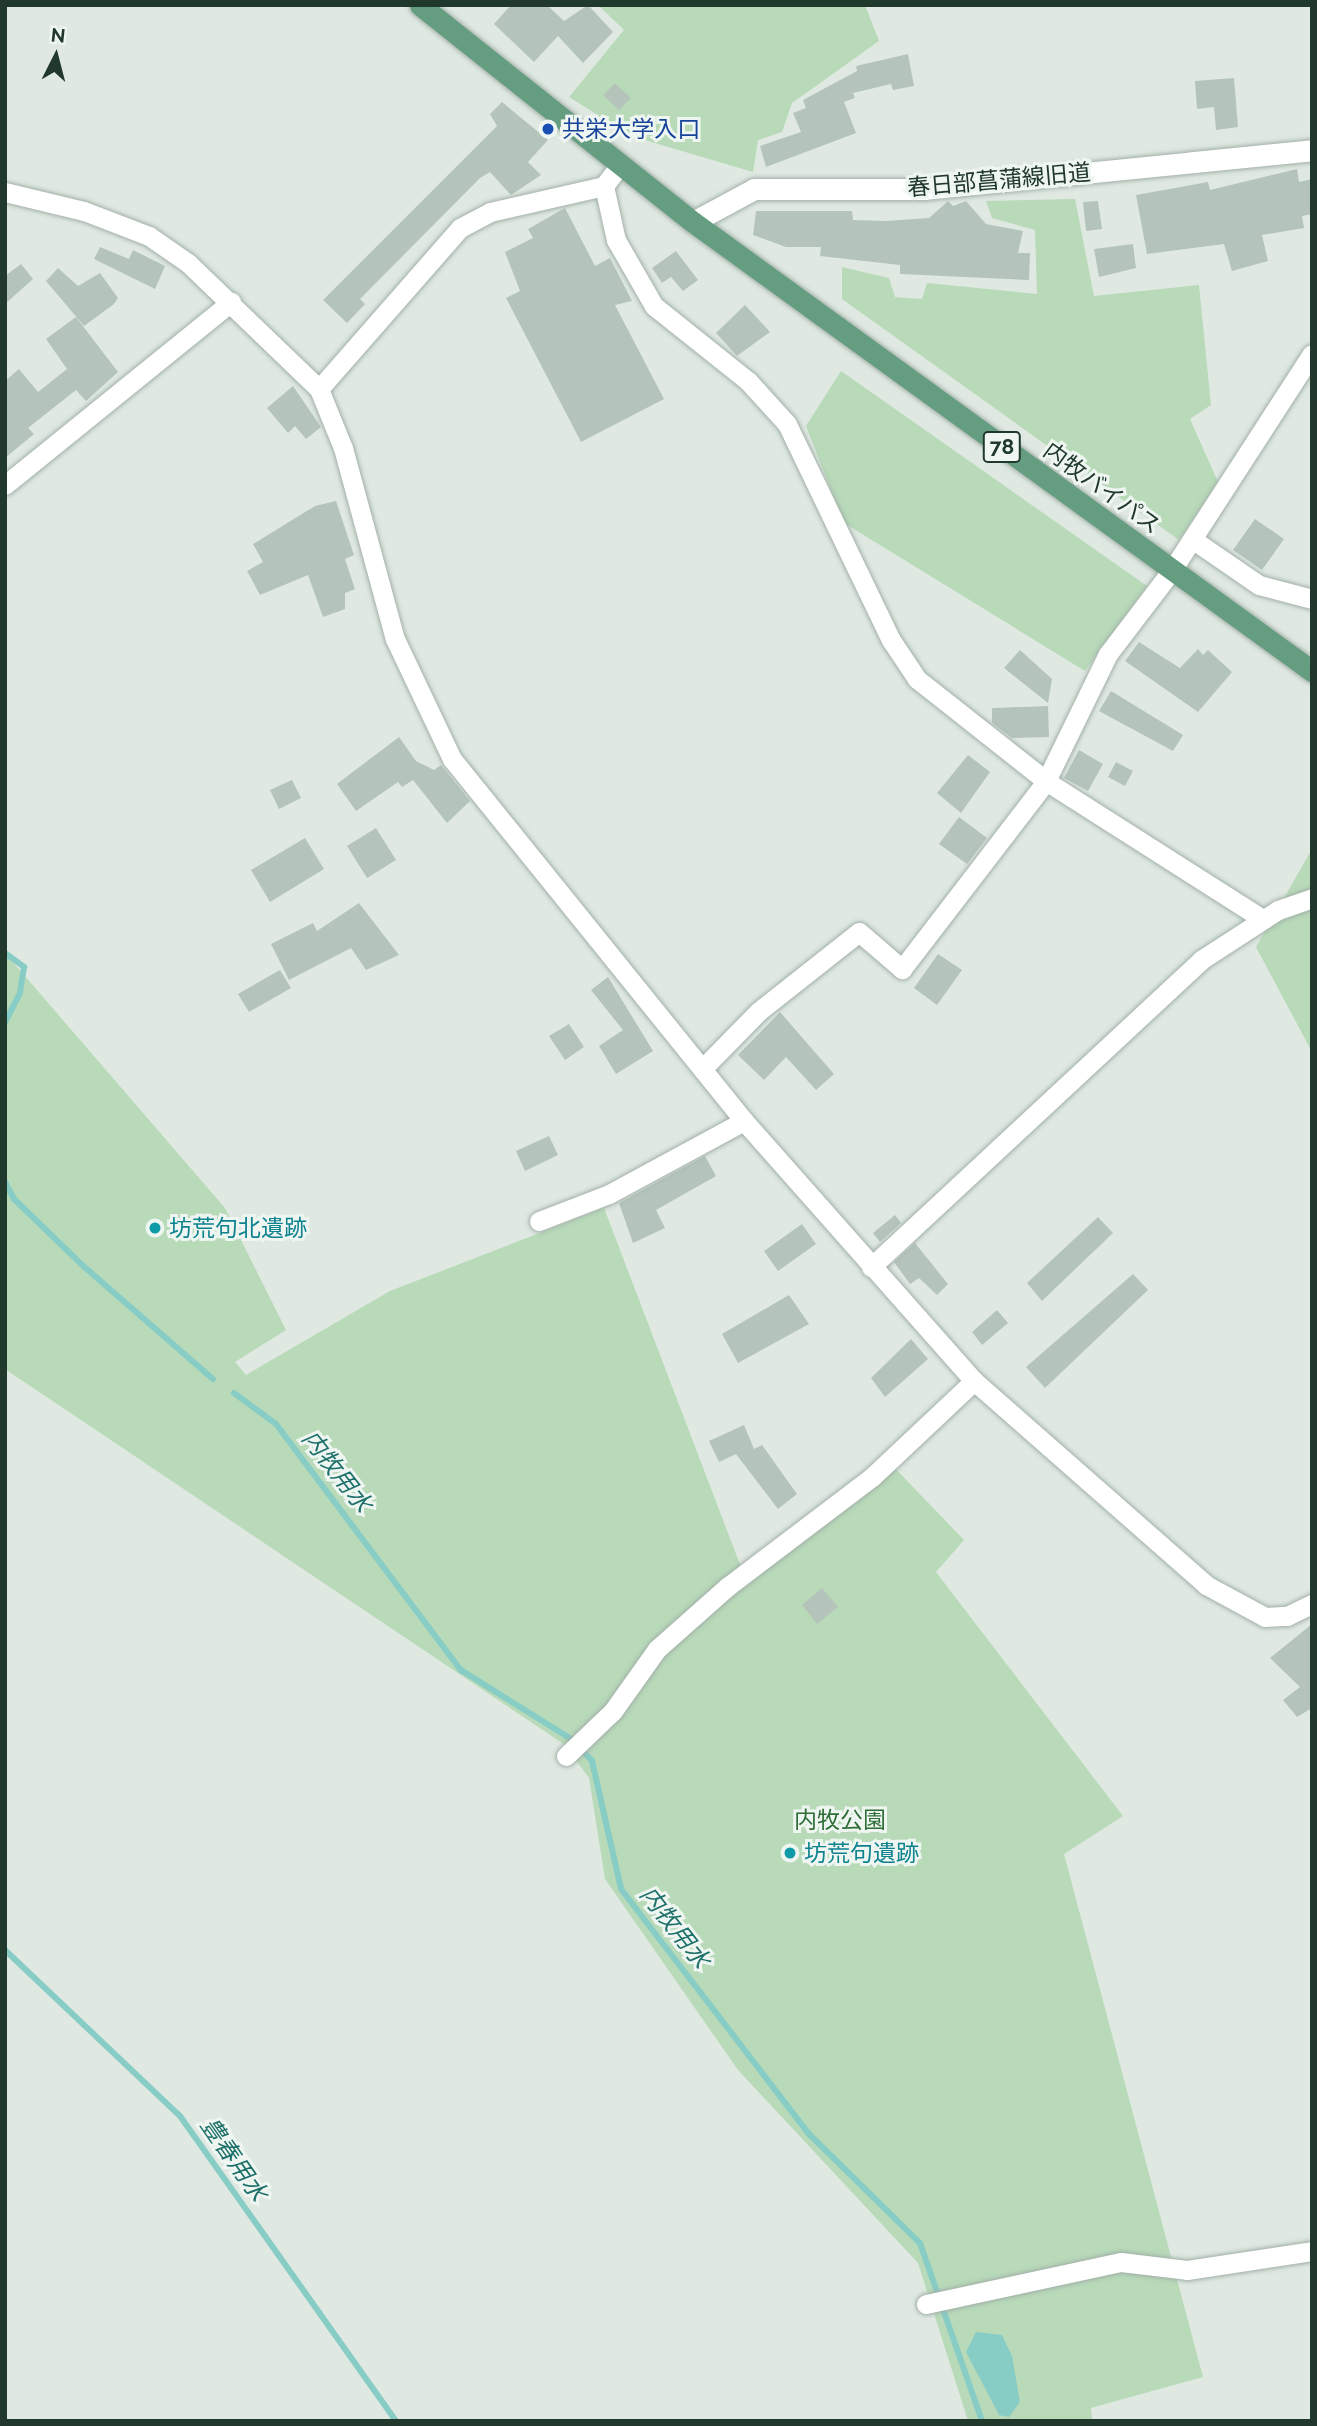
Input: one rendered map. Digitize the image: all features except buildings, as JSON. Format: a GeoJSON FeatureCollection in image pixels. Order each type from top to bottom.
{"type":"FeatureCollection","features":[{"type":"Feature","properties":{"kind":"main road","name":"78"},"geometry":{"type":"LineString","coordinates":[[428,8],[693,222]]}},
{"type":"Feature","properties":{"kind":"main road","name":"内牧バイパス"},"geometry":{"type":"LineString","coordinates":[[693,222],[1312,671]]}},
{"type":"Feature","properties":{"kind":"street","name":"春日部菖蒲線旧道"},"geometry":{"type":"LineString","coordinates":[[693,222],[754,189],[924,189],[1312,150]]}},
{"type":"Feature","properties":{"kind":"street"},"geometry":{"type":"LineString","coordinates":[[319,389],[460,228],[490,212],[604,186],[620,165]]}},
{"type":"Feature","properties":{"kind":"street"},"geometry":{"type":"LineString","coordinates":[[604,186],[616,240],[654,306],[748,381],[786,425],[891,640],[917,679],[1046,781],[1263,919]]}},
{"type":"Feature","properties":{"kind":"street"},"geometry":{"type":"LineString","coordinates":[[5,192],[84,211],[149,236],[231,302],[319,389],[343,448],[395,639],[429,720],[452,758],[744,1121],[974,1381],[1206,1585],[1265,1617],[1287,1616],[1312,1604]]}},
{"type":"Feature","properties":{"kind":"street"},"geometry":{"type":"LineString","coordinates":[[5,485],[231,302]]}},
{"type":"Feature","properties":{"kind":"street"},"geometry":{"type":"LineString","coordinates":[[702,1069],[758,1011],[859,932],[902,970],[1046,781],[1108,654],[1172,570],[1312,354]]}},
{"type":"Feature","properties":{"kind":"street"},"geometry":{"type":"LineString","coordinates":[[1192,539],[1259,585],[1312,599]]}},
{"type":"Feature","properties":{"kind":"street"},"geometry":{"type":"LineString","coordinates":[[871,1267],[1201,960],[1263,919],[1312,898]]}},
{"type":"Feature","properties":{"kind":"street"},"geometry":{"type":"LineString","coordinates":[[539,1222],[610,1194],[744,1121]]}},
{"type":"Feature","properties":{"kind":"street"},"geometry":{"type":"LineString","coordinates":[[574,1748],[613,1710],[657,1649],[727,1587],[872,1477],[974,1381]]}},
{"type":"Feature","properties":{"kind":"street"},"geometry":{"type":"LineString","coordinates":[[928,2303],[950,2295],[1121,2262],[1197,2269],[1312,2251]]}},
{"type":"Feature","properties":{"kind":"green space"},"geometry":{"type":"Polygon","coordinates":[[[598,5],[865,5],[879,41],[792,103],[782,132],[758,140],[753,172],[631,136],[569,97],[624,30],[598,5]]]}},
{"type":"Feature","properties":{"kind":"green space"},"geometry":{"type":"Polygon","coordinates":[[[1075,199],[1094,296],[1199,285],[1211,405],[1190,419],[1218,482],[1179,540],[842,299],[842,267],[889,278],[895,297],[922,299],[927,283],[1037,294],[1035,230],[992,218],[986,201],[1075,199]]]}},
{"type":"Feature","properties":{"kind":"green space"},"geometry":{"type":"Polygon","coordinates":[[[841,371],[1147,586],[1085,671],[844,523],[806,426],[841,371]]]}},
{"type":"Feature","properties":{"kind":"green space"},"geometry":{"type":"Polygon","coordinates":[[[1312,849],[1312,1052],[1256,947],[1312,849]]]}},
{"type":"Feature","properties":{"kind":"green space","name":"内牧公園"},"geometry":{"type":"Polygon","coordinates":[[[5,953],[225,1208],[286,1330],[235,1362],[246,1375],[390,1291],[604,1208],[744,1575],[888,1461],[964,1540],[936,1572],[1123,1816],[1064,1854],[1203,2377],[1091,2408],[1092,2421],[968,2421],[918,2263],[738,2070],[605,1879],[589,1778],[565,1745],[5,1369],[5,953]]]}},
{"type":"Feature","properties":{"kind":"water"},"geometry":{"type":"Polygon","coordinates":[[[976,2332],[1002,2335],[1012,2356],[1020,2402],[1009,2417],[999,2415],[966,2352],[976,2332]]]}},
{"type":"Feature","properties":{"kind":"waterway","name":"内牧用水"},"geometry":{"type":"LineString","coordinates":[[5,953],[24,967],[20,993],[5,1022]]}},
{"type":"Feature","properties":{"kind":"waterway","name":"内牧用水"},"geometry":{"type":"LineString","coordinates":[[5,1182],[14,1199],[81,1264],[213,1379]]}},
{"type":"Feature","properties":{"kind":"waterway","name":"内牧用水"},"geometry":{"type":"LineString","coordinates":[[234,1393],[276,1424],[461,1670],[571,1739],[592,1761],[621,1889],[808,2133],[920,2243],[982,2421]]}},
{"type":"Feature","properties":{"kind":"waterway","name":"豊春用水"},"geometry":{"type":"LineString","coordinates":[[5,1950],[180,2116],[396,2421]]}},
{"type":"Feature","properties":{"kind":"place","name":"共栄大学入口"},"geometry":{"type":"Point","coordinates":[548,129]}},
{"type":"Feature","properties":{"kind":"place","name":"坊荒句北遺跡"},"geometry":{"type":"Point","coordinates":[155,1228]}},
{"type":"Feature","properties":{"kind":"place","name":"坊荒句遺跡"},"geometry":{"type":"Point","coordinates":[790,1853]}}]}
